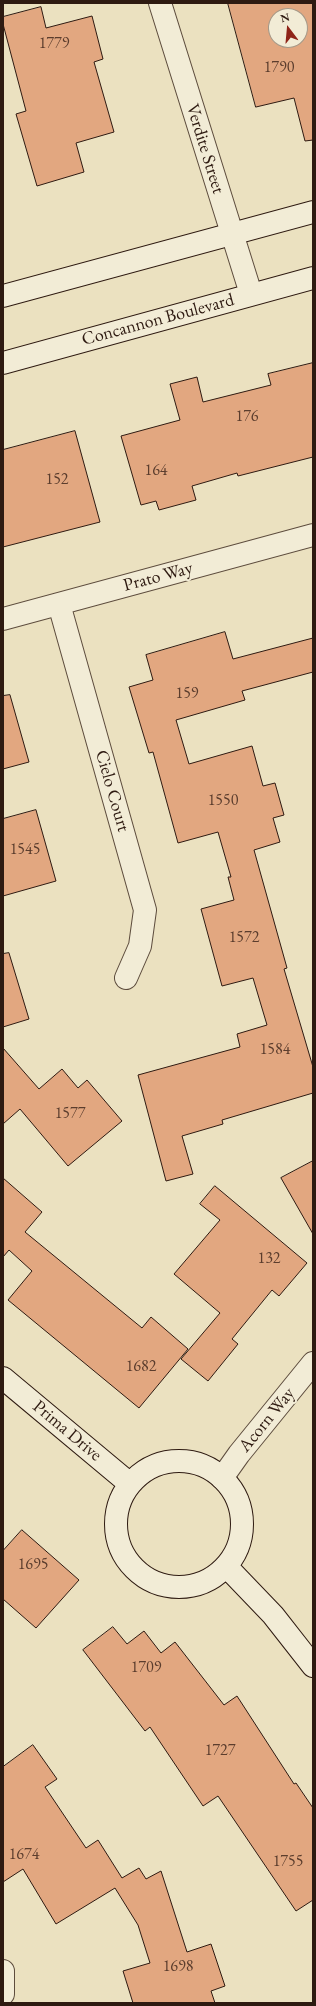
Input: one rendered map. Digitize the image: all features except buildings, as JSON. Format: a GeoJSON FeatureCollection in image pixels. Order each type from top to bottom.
{"type":"FeatureCollection","features":[{"type":"Feature","properties":{"kind":"street","name":"Verdite Street"},"geometry":{"type":"LineString","coordinates":[[160,3],[251,294]]}},
{"type":"Feature","properties":{"kind":"street"},"geometry":{"type":"LineString","coordinates":[[3,296],[313,212]]}},
{"type":"Feature","properties":{"kind":"street","name":"Concannon Boulevard"},"geometry":{"type":"LineString","coordinates":[[3,363],[313,278]]}},
{"type":"Feature","properties":{"kind":"street","name":"Prato Way"},"geometry":{"type":"LineString","coordinates":[[3,619],[313,535]]}},
{"type":"Feature","properties":{"kind":"street","name":"Cielo Court"},"geometry":{"type":"LineString","coordinates":[[59,604],[145,910],[140,946],[126,978]]}},
{"type":"Feature","properties":{"kind":"street","name":"Acorn Way"},"geometry":{"type":"LineString","coordinates":[[222,1478],[239,1454],[313,1363]]}},
{"type":"Feature","properties":{"kind":"street","name":"Prima Drive"},"geometry":{"type":"LineString","coordinates":[[3,1378],[130,1484]]}},
{"type":"Feature","properties":{"kind":"street"},"geometry":{"type":"LineString","coordinates":[[184,1461],[210,1469],[222,1478],[232,1489],[240,1508],[242,1520],[241,1535],[237,1549],[226,1566],[208,1580],[194,1586],[182,1587],[158,1584],[147,1579],[134,1569],[121,1551],[118,1541],[116,1517],[120,1501],[130,1484],[152,1467],[184,1461]]}},
{"type":"Feature","properties":{"kind":"street"},"geometry":{"type":"LineString","coordinates":[[226,1566],[274,1615],[313,1666]]}},
{"type":"Feature","properties":{"kind":"street"},"geometry":{"type":"LineString","coordinates":[[3,1971],[3,1994]]}}]}
